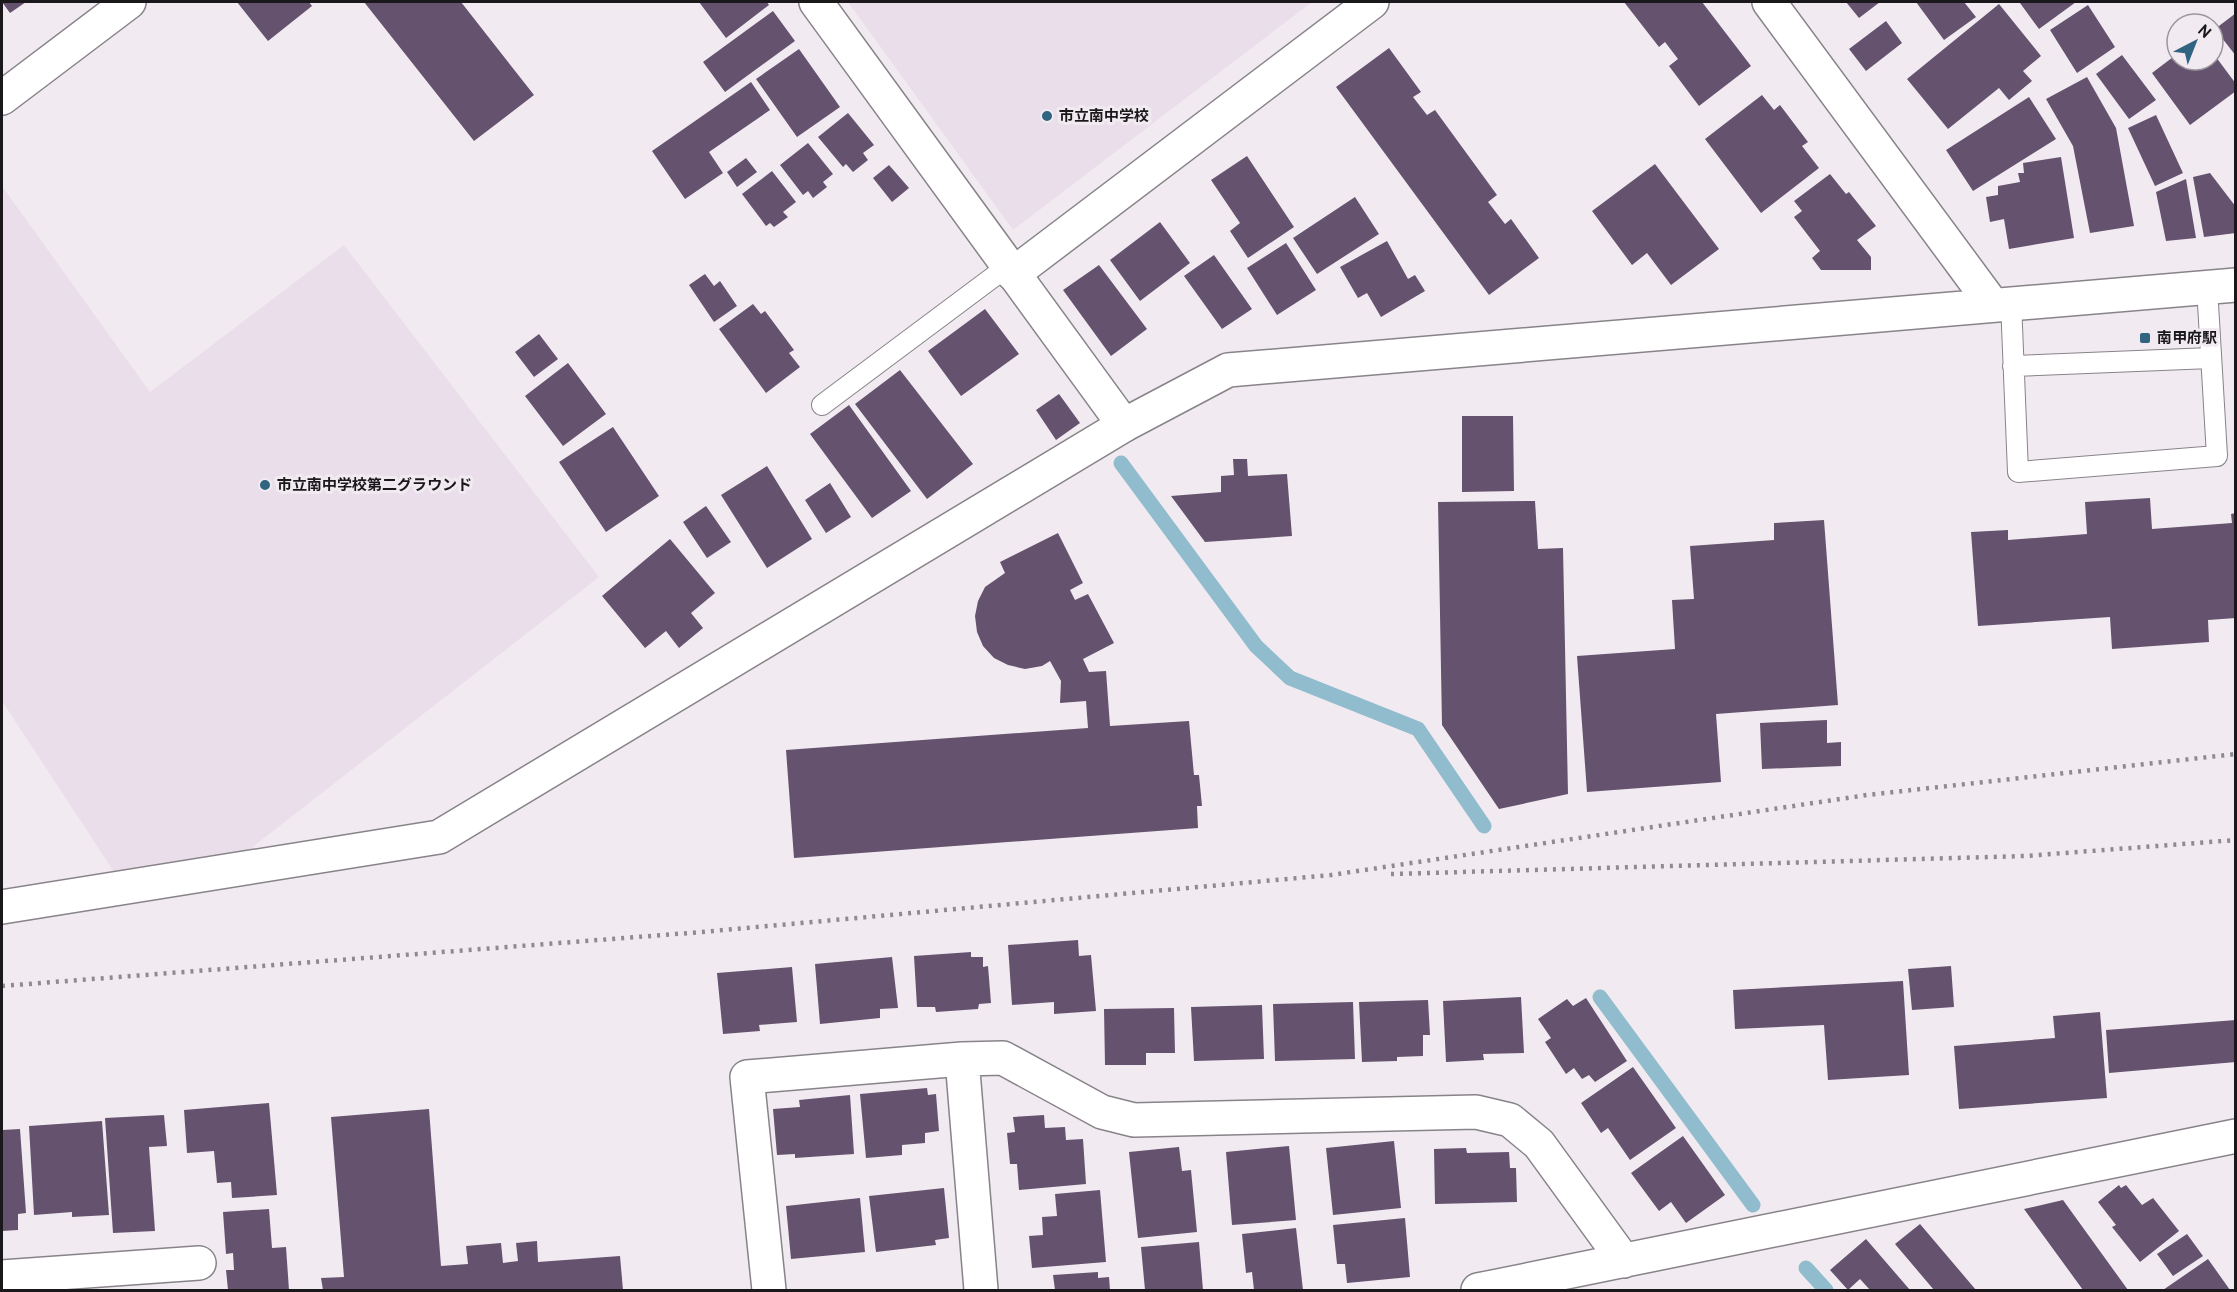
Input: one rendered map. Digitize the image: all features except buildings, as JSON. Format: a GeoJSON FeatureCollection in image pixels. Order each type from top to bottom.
{"type":"FeatureCollection","features":[{"type":"Feature","properties":{"kind":"street"},"geometry":{"type":"LineString","coordinates":[[816,2],[1124,425]]}},
{"type":"Feature","properties":{"kind":"street"},"geometry":{"type":"LineString","coordinates":[[1010,270],[1372,2]]}},
{"type":"Feature","properties":{"kind":"street"},"geometry":{"type":"LineString","coordinates":[[1769,2],[2001,304]]}},
{"type":"Feature","properties":{"kind":"street"},"geometry":{"type":"LineString","coordinates":[[2,98],[123,4]]}},
{"type":"Feature","properties":{"kind":"street"},"geometry":{"type":"LineString","coordinates":[[2,908],[439,837],[1124,425],[1228,370],[2221,286]]}},
{"type":"Feature","properties":{"kind":"street"},"geometry":{"type":"LineString","coordinates":[[769,1290],[747,1077],[962,1059],[1003,1058],[1102,1112],[1134,1120],[1476,1112],[1510,1120],[1539,1144],[1624,1261]]}},
{"type":"Feature","properties":{"kind":"street"},"geometry":{"type":"LineString","coordinates":[[962,1059],[981,1290]]}},
{"type":"Feature","properties":{"kind":"street"},"geometry":{"type":"LineString","coordinates":[[1478,1290],[2235,1136]]}},
{"type":"Feature","properties":{"kind":"street"},"geometry":{"type":"LineString","coordinates":[[2,1277],[199,1263]]}},
{"type":"Feature","properties":{"kind":"lane"},"geometry":{"type":"LineString","coordinates":[[822,405],[1010,270]]}},
{"type":"Feature","properties":{"kind":"lane"},"geometry":{"type":"LineString","coordinates":[[2001,304],[2013,366],[2018,472],[2217,456],[2211,358],[2221,286]]}},
{"type":"Feature","properties":{"kind":"lane"},"geometry":{"type":"LineString","coordinates":[[2013,366],[2211,358]]}},
{"type":"Feature","properties":{"kind":"shaded area","name":"市立南中学校"},"geometry":{"type":"Polygon","coordinates":[[[848,2],[1312,2],[1013,230],[848,2]]]}},
{"type":"Feature","properties":{"kind":"shaded area","name":"市立南中学校第二グラウンド"},"geometry":{"type":"Polygon","coordinates":[[[2,186],[150,392],[344,245],[599,577],[222,871],[120,881],[2,701],[2,186]]]}},
{"type":"Feature","properties":{"kind":"waterway"},"geometry":{"type":"LineString","coordinates":[[1121,463],[1256,646],[1290,678],[1418,729],[1484,826]]}},
{"type":"Feature","properties":{"kind":"waterway"},"geometry":{"type":"LineString","coordinates":[[1600,997],[1753,1205]]}},
{"type":"Feature","properties":{"kind":"waterway"},"geometry":{"type":"LineString","coordinates":[[1806,1268],[1826,1290]]}},
{"type":"Feature","properties":{"kind":"railway"},"geometry":{"type":"LineString","coordinates":[[2,986],[702,932],[1331,875],[1867,795],[2236,754]]}},
{"type":"Feature","properties":{"kind":"railway"},"geometry":{"type":"LineString","coordinates":[[1391,874],[2025,856],[2236,840]]}},
{"type":"Feature","properties":{"kind":"place","name":"市立南中学校"},"geometry":{"type":"Point","coordinates":[1047,116]}},
{"type":"Feature","properties":{"kind":"place","name":"南甲府駅"},"geometry":{"type":"Point","coordinates":[2145,338]}},
{"type":"Feature","properties":{"kind":"place","name":"市立南中学校第二グラウンド"},"geometry":{"type":"Point","coordinates":[265,485]}}]}
